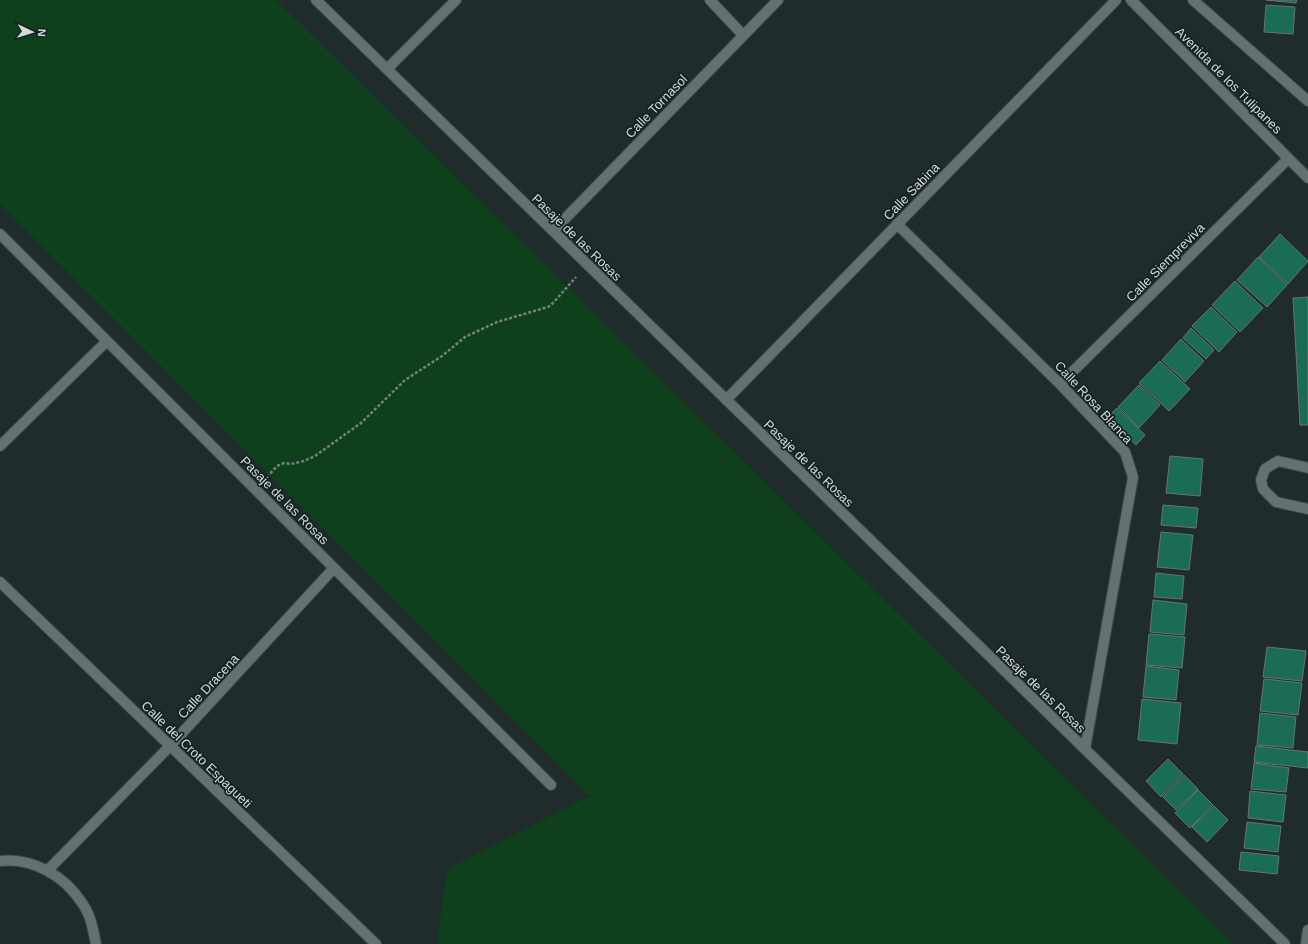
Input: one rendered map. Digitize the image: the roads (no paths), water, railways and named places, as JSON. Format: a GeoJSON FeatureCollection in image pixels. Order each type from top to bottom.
{"type":"FeatureCollection","features":[{"type":"Feature","properties":{"kind":"street","name":"Pasaje de las Rosas"},"geometry":{"type":"LineString","coordinates":[[316,0],[1285,944]]}},
{"type":"Feature","properties":{"kind":"street"},"geometry":{"type":"LineString","coordinates":[[387,69],[456,0]]}},
{"type":"Feature","properties":{"kind":"street"},"geometry":{"type":"LineString","coordinates":[[710,0],[743,35]]}},
{"type":"Feature","properties":{"kind":"street","name":"Calle Tornasol"},"geometry":{"type":"LineString","coordinates":[[553,231],[778,0]]}},
{"type":"Feature","properties":{"kind":"street","name":"Calle Sabina"},"geometry":{"type":"LineString","coordinates":[[726,400],[1116,0]]}},
{"type":"Feature","properties":{"kind":"street","name":"Avenida de los Tulipanes"},"geometry":{"type":"LineString","coordinates":[[1131,0],[1308,178]]}},
{"type":"Feature","properties":{"kind":"street"},"geometry":{"type":"LineString","coordinates":[[1193,0],[1308,102]]}},
{"type":"Feature","properties":{"kind":"street","name":"Calle Siempreviva"},"geometry":{"type":"LineString","coordinates":[[1060,384],[1288,158]]}},
{"type":"Feature","properties":{"kind":"street","name":"Calle Rosa Blanca"},"geometry":{"type":"LineString","coordinates":[[897,224],[1060,384],[1125,452],[1133,477],[1085,749]]}},
{"type":"Feature","properties":{"kind":"street","name":"Pasaje de las Rosas"},"geometry":{"type":"LineString","coordinates":[[0,234],[551,785]]}},
{"type":"Feature","properties":{"kind":"street"},"geometry":{"type":"LineString","coordinates":[[0,446],[107,341]]}},
{"type":"Feature","properties":{"kind":"street"},"geometry":{"type":"LineString","coordinates":[[1308,468],[1278,461],[1265,469],[1261,480],[1263,489],[1276,502],[1308,509]]}},
{"type":"Feature","properties":{"kind":"street","name":"Calle Dracena"},"geometry":{"type":"LineString","coordinates":[[48,870],[170,746],[334,568]]}},
{"type":"Feature","properties":{"kind":"street","name":"Calle del Croto Espagueti"},"geometry":{"type":"LineString","coordinates":[[0,582],[376,944]]}},
{"type":"Feature","properties":{"kind":"street"},"geometry":{"type":"LineString","coordinates":[[0,861],[6,860],[27,863],[48,870],[67,884],[83,903],[93,925],[96,944]]}},
{"type":"Feature","properties":{"kind":"street"},"geometry":{"type":"LineString","coordinates":[[1306,944],[1308,930]]}}]}
